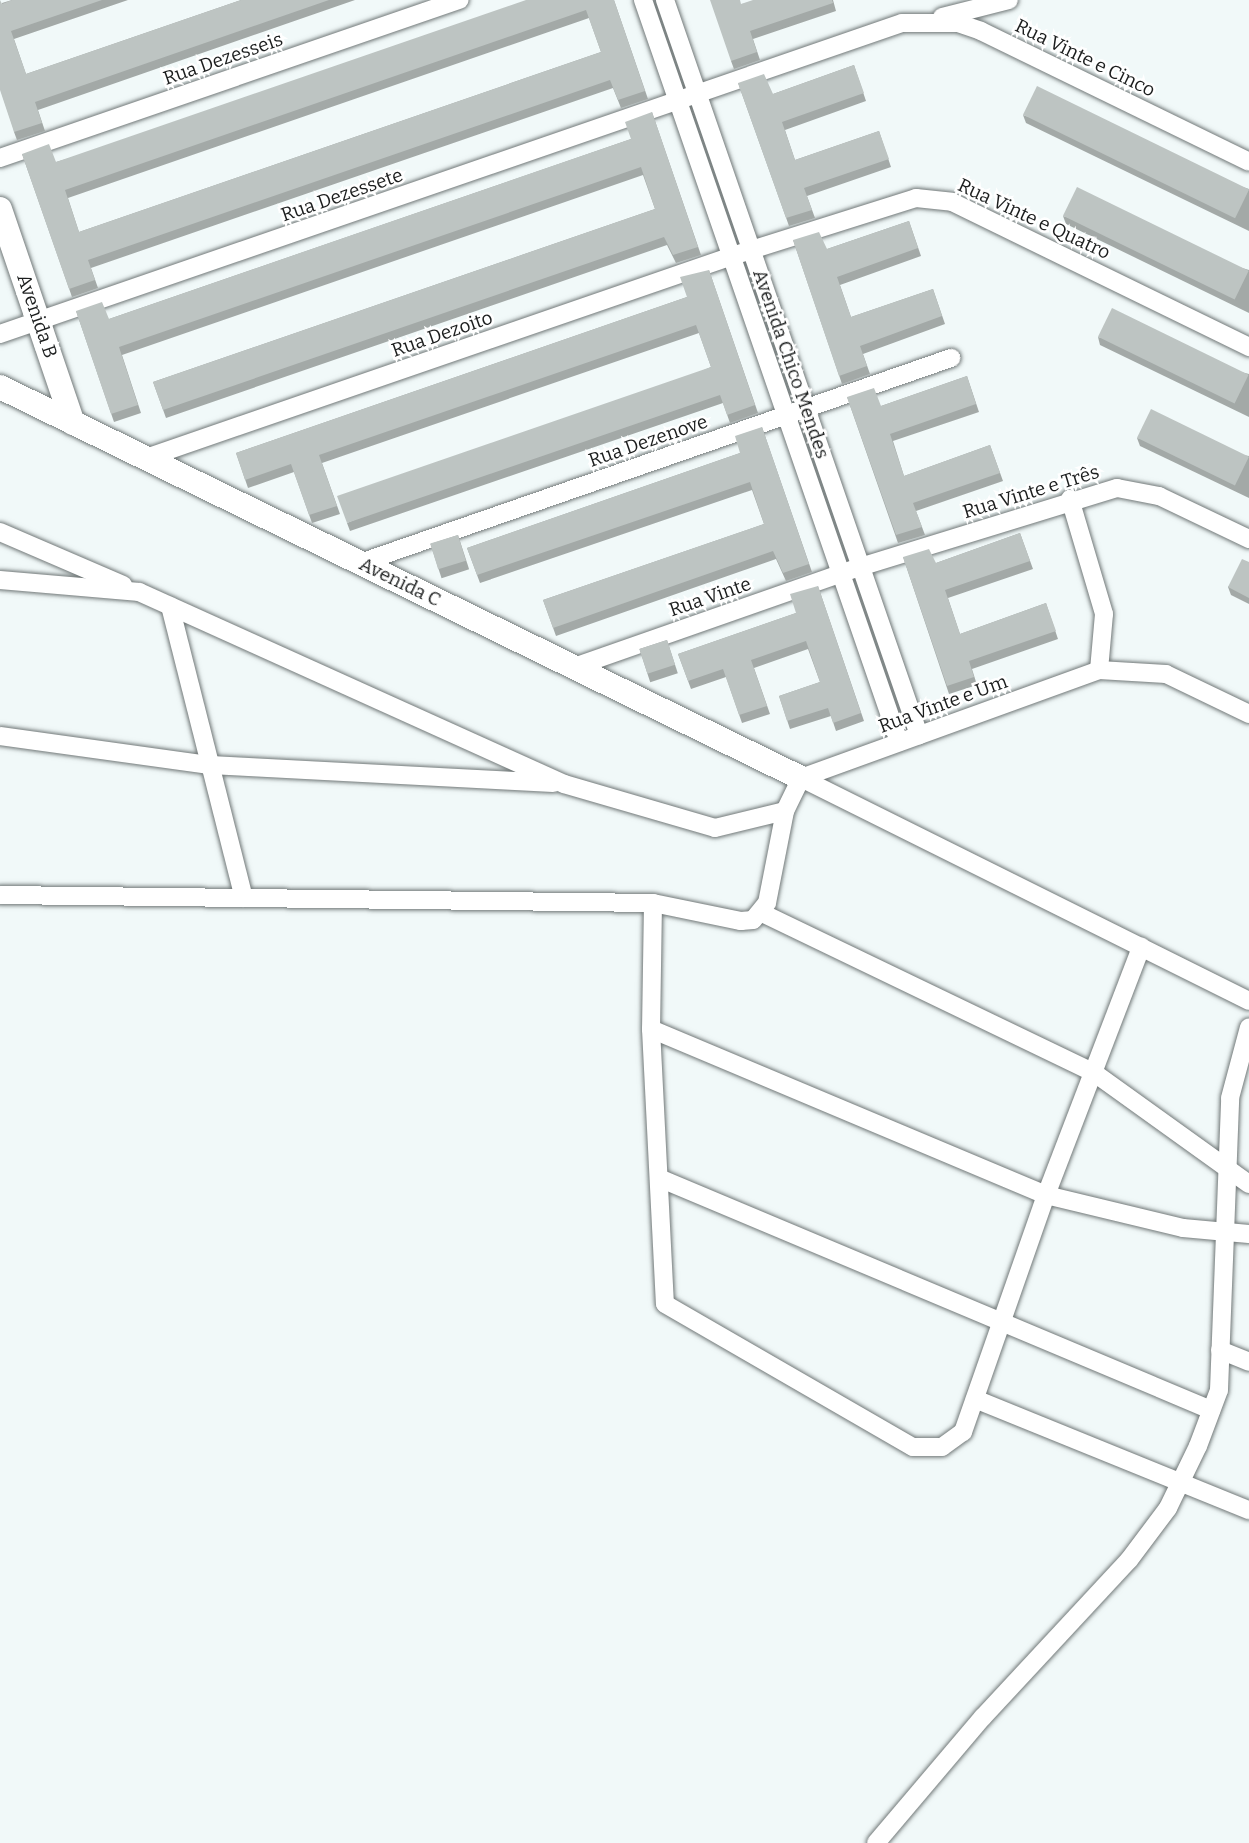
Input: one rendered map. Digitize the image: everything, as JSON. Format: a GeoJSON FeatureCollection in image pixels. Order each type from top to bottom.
{"type":"FeatureCollection","features":[{"type":"Feature","properties":{"kind":"street","name":"Rua Dezesseis"},"geometry":{"type":"LineString","coordinates":[[0,158],[460,0]]}},
{"type":"Feature","properties":{"kind":"street","name":"Avenida Chico Mendes"},"geometry":{"type":"LineString","coordinates":[[643,0],[900,742]]}},
{"type":"Feature","properties":{"kind":"street","name":"Avenida Chico Mendes"},"geometry":{"type":"LineString","coordinates":[[665,0],[919,735]]}},
{"type":"Feature","properties":{"kind":"street"},"geometry":{"type":"LineString","coordinates":[[928,20],[1009,0]]}},
{"type":"Feature","properties":{"kind":"street","name":"Rua Vinte e Cinco"},"geometry":{"type":"LineString","coordinates":[[698,96],[902,23],[928,20],[981,31],[1249,162]]}},
{"type":"Feature","properties":{"kind":"street","name":"Rua Dezessete"},"geometry":{"type":"LineString","coordinates":[[0,334],[698,96]]}},
{"type":"Feature","properties":{"kind":"street","name":"Rua Vinte e Quatro"},"geometry":{"type":"LineString","coordinates":[[751,250],[916,198],[934,197],[952,202],[1249,347]]}},
{"type":"Feature","properties":{"kind":"street","name":"Avenida B"},"geometry":{"type":"LineString","coordinates":[[0,209],[73,423]]}},
{"type":"Feature","properties":{"kind":"street","name":"Rua Dezoito"},"geometry":{"type":"LineString","coordinates":[[146,458],[751,250]]}},
{"type":"Feature","properties":{"kind":"street","name":"Rua Dezenove"},"geometry":{"type":"LineString","coordinates":[[360,563],[951,358]]}},
{"type":"Feature","properties":{"kind":"street","name":"Avenida C"},"geometry":{"type":"LineString","coordinates":[[0,387],[801,778]]}},
{"type":"Feature","properties":{"kind":"street","name":"Rua Vinte e Três"},"geometry":{"type":"LineString","coordinates":[[860,567],[1070,499],[1117,488],[1144,491],[1249,539]]}},
{"type":"Feature","properties":{"kind":"street"},"geometry":{"type":"LineString","coordinates":[[1070,499],[1104,614],[1099,670],[1166,674],[1249,714]]}},
{"type":"Feature","properties":{"kind":"street"},"geometry":{"type":"LineString","coordinates":[[0,532],[564,783],[715,828],[785,811]]}},
{"type":"Feature","properties":{"kind":"street","name":"Rua Vinte"},"geometry":{"type":"LineString","coordinates":[[574,667],[860,567]]}},
{"type":"Feature","properties":{"kind":"street"},"geometry":{"type":"LineString","coordinates":[[0,580],[139,592]]}},
{"type":"Feature","properties":{"kind":"street"},"geometry":{"type":"LineString","coordinates":[[170,606],[244,898]]}},
{"type":"Feature","properties":{"kind":"street","name":"Rua Vinte e Um"},"geometry":{"type":"LineString","coordinates":[[801,778],[1099,670]]}},
{"type":"Feature","properties":{"kind":"street"},"geometry":{"type":"LineString","coordinates":[[0,736],[210,765],[564,783]]}},
{"type":"Feature","properties":{"kind":"street"},"geometry":{"type":"LineString","coordinates":[[762,914],[785,811],[801,778],[1249,1001]]}},
{"type":"Feature","properties":{"kind":"street"},"geometry":{"type":"LineString","coordinates":[[0,895],[653,903],[741,921],[762,914],[1093,1072],[1249,1184]]}},
{"type":"Feature","properties":{"kind":"street"},"geometry":{"type":"LineString","coordinates":[[653,903],[651,1029],[666,1304],[913,1447],[942,1447],[963,1432],[1046,1195],[1141,947]]}},
{"type":"Feature","properties":{"kind":"street"},"geometry":{"type":"LineString","coordinates":[[876,1843],[983,1717],[1129,1560],[1168,1508],[1180,1482],[1219,1390],[1230,1098],[1249,1027]]}},
{"type":"Feature","properties":{"kind":"street"},"geometry":{"type":"LineString","coordinates":[[651,1029],[1046,1195],[1183,1228],[1249,1234]]}},
{"type":"Feature","properties":{"kind":"street"},"geometry":{"type":"LineString","coordinates":[[659,1178],[1211,1410]]}},
{"type":"Feature","properties":{"kind":"street"},"geometry":{"type":"LineString","coordinates":[[1220,1350],[1249,1362]]}},
{"type":"Feature","properties":{"kind":"street"},"geometry":{"type":"LineString","coordinates":[[975,1399],[1249,1510]]}},
{"type":"Feature","properties":{"kind":"building"},"geometry":{"type":"Polygon","coordinates":[[[0,0],[2,4],[12,0],[102,0],[11,31],[26,74],[241,0],[329,0],[35,102],[42,123],[14,132],[0,90],[0,0]]]}},
{"type":"Feature","properties":{"kind":"building"},"geometry":{"type":"Polygon","coordinates":[[[526,0],[614,0],[645,91],[618,100],[610,80],[88,260],[95,280],[69,289],[22,154],[49,144],[56,162],[526,0]],[[586,10],[65,190],[79,232],[601,52],[586,10]]]}},
{"type":"Feature","properties":{"kind":"building"},"geometry":{"type":"Polygon","coordinates":[[[710,0],[740,0],[741,4],[753,0],[832,0],[833,3],[750,31],[757,52],[731,61],[710,0]]]}},
{"type":"Feature","properties":{"kind":"building"},"geometry":{"type":"Polygon","coordinates":[[[854,65],[864,93],[782,122],[795,160],[879,131],[889,159],[804,188],[812,210],[786,218],[738,83],[764,74],[773,94],[854,65]]]}},
{"type":"Feature","properties":{"kind":"building"},"geometry":{"type":"Polygon","coordinates":[[[1037,86],[1249,189],[1235,218],[1023,115],[1037,86]]]}},
{"type":"Feature","properties":{"kind":"building"},"geometry":{"type":"Polygon","coordinates":[[[652,112],[698,247],[673,255],[664,237],[163,410],[153,382],[655,209],[641,167],[119,347],[138,405],[111,414],[76,311],[102,302],[109,319],[631,139],[625,122],[652,112]]]}},
{"type":"Feature","properties":{"kind":"building"},"geometry":{"type":"Polygon","coordinates":[[[1077,187],[1249,271],[1235,299],[1063,216],[1077,187]]]}},
{"type":"Feature","properties":{"kind":"building"},"geometry":{"type":"Polygon","coordinates":[[[909,221],[918,248],[837,277],[851,317],[933,289],[942,316],[860,346],[867,366],[839,376],[793,240],[819,232],[827,249],[909,221]]]}},
{"type":"Feature","properties":{"kind":"building"},"geometry":{"type":"Polygon","coordinates":[[[709,270],[755,405],[727,415],[720,395],[347,523],[337,496],[711,367],[696,325],[319,455],[337,506],[309,515],[291,464],[245,480],[236,453],[687,297],[680,277],[709,270]]]}},
{"type":"Feature","properties":{"kind":"building"},"geometry":{"type":"Polygon","coordinates":[[[1112,308],[1249,375],[1235,403],[1098,337],[1112,308]]]}},
{"type":"Feature","properties":{"kind":"building"},"geometry":{"type":"Polygon","coordinates":[[[967,376],[976,404],[890,434],[904,476],[990,445],[1000,473],[913,503],[922,527],[896,535],[847,397],[874,388],[881,406],[967,376]]]}},
{"type":"Feature","properties":{"kind":"building"},"geometry":{"type":"Polygon","coordinates":[[[1151,409],[1249,457],[1235,486],[1137,438],[1151,409]]]}},
{"type":"Feature","properties":{"kind":"building"},"geometry":{"type":"Polygon","coordinates":[[[762,427],[809,564],[783,573],[773,551],[553,628],[543,600],[764,524],[750,482],[477,575],[467,548],[740,453],[735,436],[762,427]]]}},
{"type":"Feature","properties":{"kind":"building"},"geometry":{"type":"Polygon","coordinates":[[[1020,533],[1030,561],[945,590],[960,634],[1046,603],[1056,631],[969,661],[974,677],[947,686],[903,557],[929,549],[936,563],[1020,533]]]}},
{"type":"Feature","properties":{"kind":"building"},"geometry":{"type":"Polygon","coordinates":[[[458,535],[466,561],[438,569],[430,543],[458,535]]]}},
{"type":"Feature","properties":{"kind":"building"},"geometry":{"type":"Polygon","coordinates":[[[1242,559],[1249,562],[1249,598],[1228,587],[1242,559]]]}},
{"type":"Feature","properties":{"kind":"building"},"geometry":{"type":"Polygon","coordinates":[[[818,586],[861,713],[833,723],[828,708],[787,721],[779,696],[820,682],[806,641],[751,660],[767,706],[739,715],[723,669],[688,681],[678,654],[796,613],[790,594],[818,586]]]}},
{"type":"Feature","properties":{"kind":"building"},"geometry":{"type":"Polygon","coordinates":[[[667,640],[675,665],[647,674],[639,649],[667,640]]]}}]}
